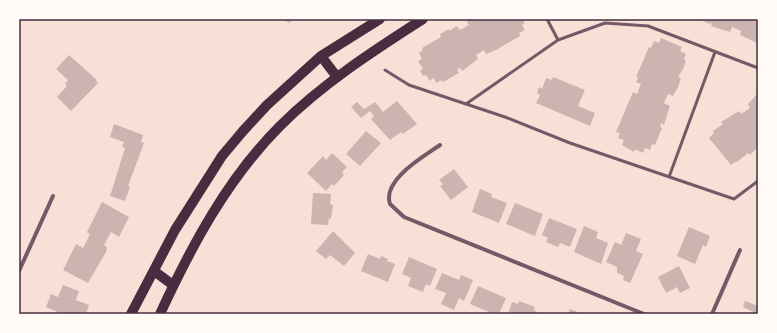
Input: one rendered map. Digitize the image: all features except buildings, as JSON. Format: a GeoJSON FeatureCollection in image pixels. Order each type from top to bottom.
{"type":"FeatureCollection","features":[{"type":"Feature","properties":{"kind":"main road"},"geometry":{"type":"LineString","coordinates":[[131,314],[175,230],[222,156],[242,130],[321,56],[380,19]]}},
{"type":"Feature","properties":{"kind":"main road"},"geometry":{"type":"LineString","coordinates":[[160,314],[196,240],[255,154],[280,126],[337,77],[423,19]]}},
{"type":"Feature","properties":{"kind":"main road"},"geometry":{"type":"LineString","coordinates":[[321,56],[337,77]]}},
{"type":"Feature","properties":{"kind":"main road"},"geometry":{"type":"LineString","coordinates":[[154,270],[173,285]]}},
{"type":"Feature","properties":{"kind":"street"},"geometry":{"type":"LineString","coordinates":[[440,145],[400,175],[388,193],[390,204],[404,216],[644,314]]}},
{"type":"Feature","properties":{"kind":"street"},"geometry":{"type":"LineString","coordinates":[[19,271],[53,196]]}},
{"type":"Feature","properties":{"kind":"street"},"geometry":{"type":"LineString","coordinates":[[712,314],[740,250]]}},
{"type":"Feature","properties":{"kind":"lane"},"geometry":{"type":"LineString","coordinates":[[547,19],[558,40]]}},
{"type":"Feature","properties":{"kind":"lane"},"geometry":{"type":"LineString","coordinates":[[466,104],[558,40],[605,23],[648,26],[758,68]]}},
{"type":"Feature","properties":{"kind":"lane"},"geometry":{"type":"LineString","coordinates":[[669,177],[715,52]]}},
{"type":"Feature","properties":{"kind":"lane"},"geometry":{"type":"LineString","coordinates":[[385,70],[409,85],[505,117],[570,143],[734,199],[758,181]]}}]}
